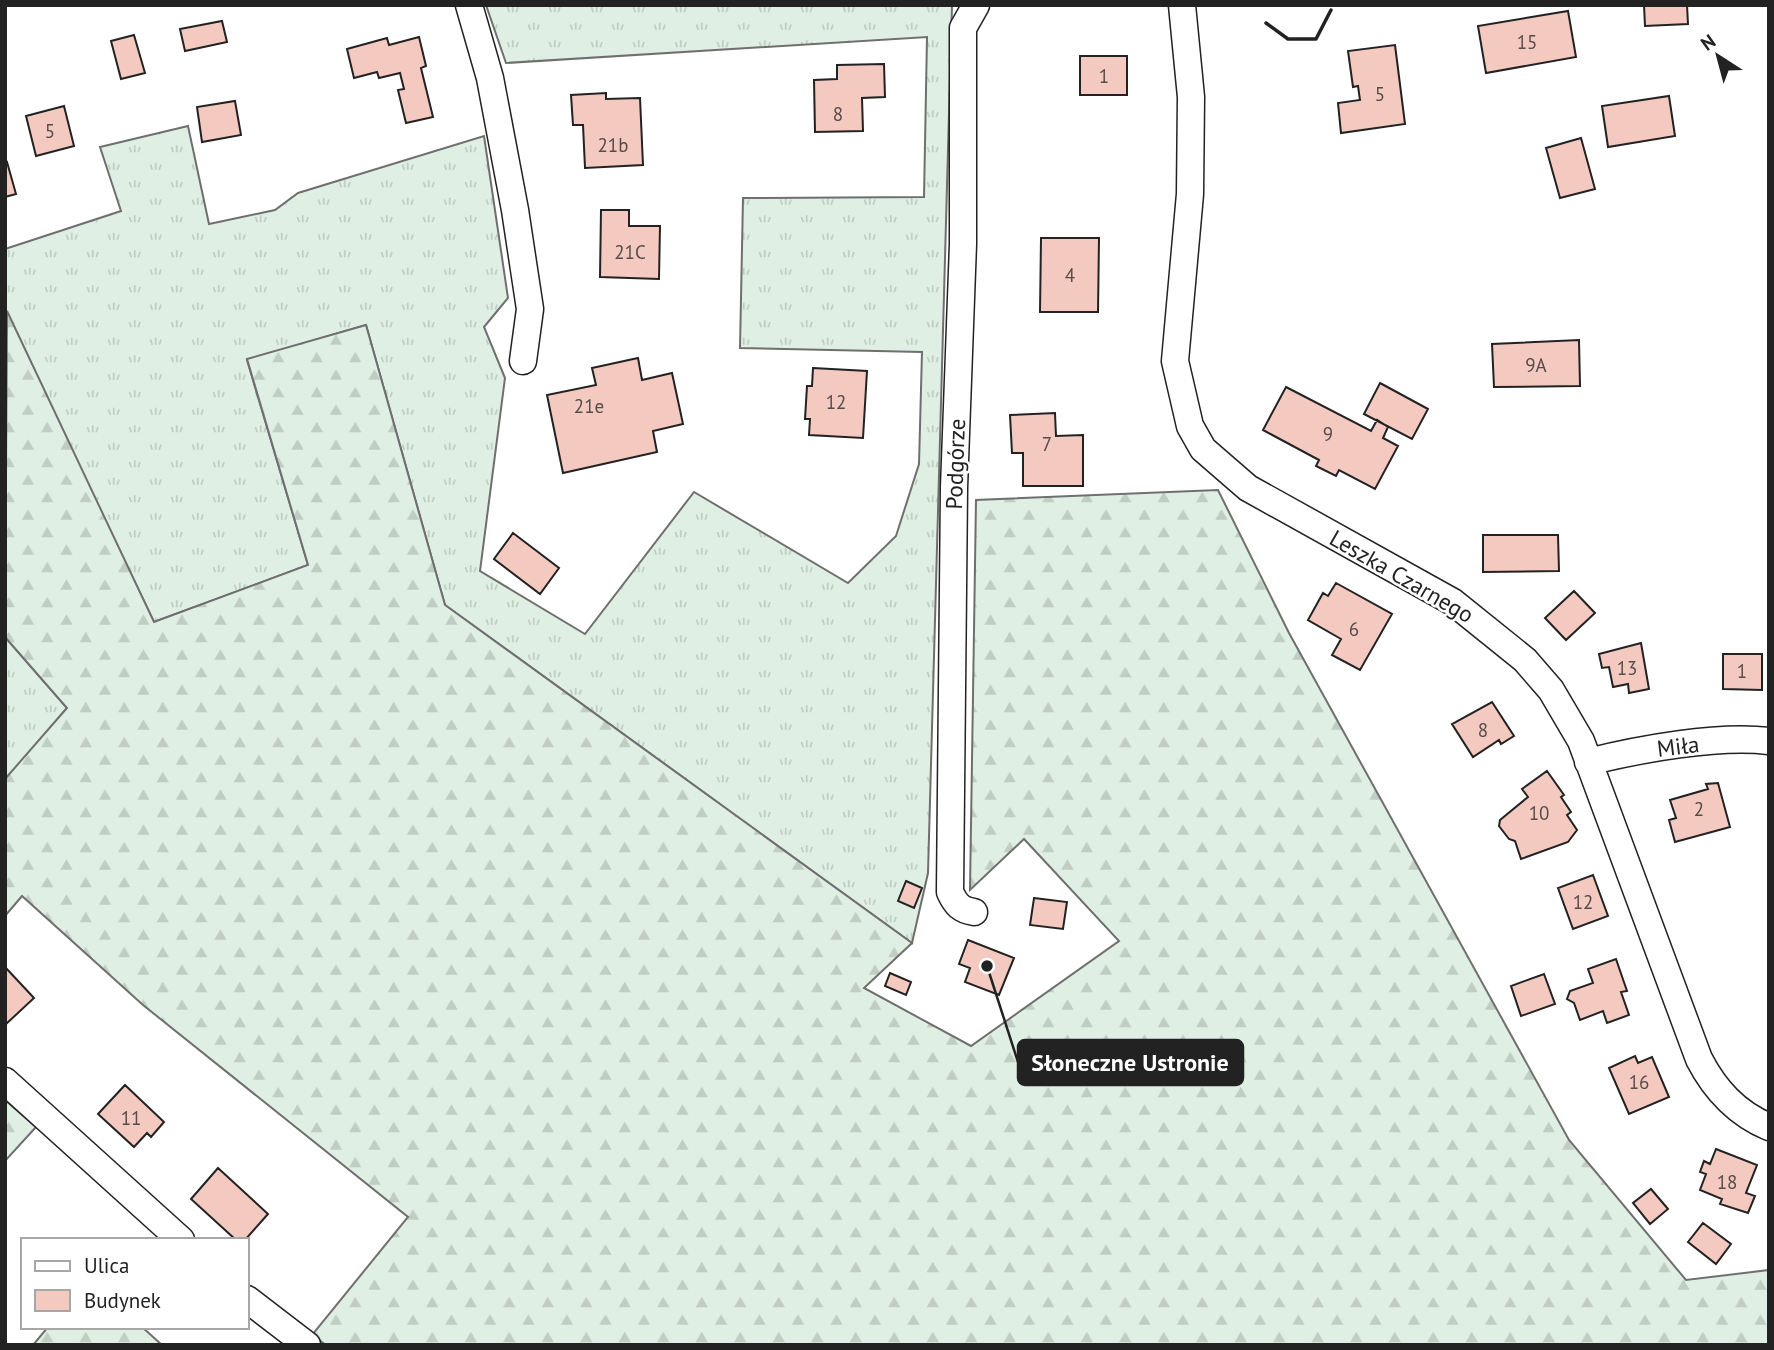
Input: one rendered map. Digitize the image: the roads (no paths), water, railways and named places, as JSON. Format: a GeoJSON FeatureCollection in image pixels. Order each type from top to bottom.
{"type":"FeatureCollection","features":[{"type":"Feature","properties":{"kind":"street"},"geometry":{"type":"LineString","coordinates":[[469,5],[490,78],[515,210],[530,309],[523,361]]}},
{"type":"Feature","properties":{"kind":"street","name":"Podgórze"},"geometry":{"type":"LineString","coordinates":[[974,912],[964,910],[955,903],[950,892],[950,878],[954,488],[963,244],[963,28],[976,5]]}},
{"type":"Feature","properties":{"kind":"street","name":"Leszka Czarnego"},"geometry":{"type":"LineString","coordinates":[[1182,5],[1191,97],[1190,194],[1175,361],[1190,426],[1203,449],[1248,488],[1453,602],[1491,629],[1525,660],[1551,690],[1581,741],[1699,1059],[1708,1077],[1738,1112],[1769,1126]]}},
{"type":"Feature","properties":{"kind":"street","name":"Miła"},"geometry":{"type":"LineString","coordinates":[[1588,762],[1620,754],[1744,738],[1769,741]]}},
{"type":"Feature","properties":{"kind":"street"},"geometry":{"type":"LineString","coordinates":[[5,1081],[179,1238]]}},
{"type":"Feature","properties":{"kind":"street"},"geometry":{"type":"LineString","coordinates":[[248,1300],[307,1345]]}},
{"type":"Feature","properties":{"kind":"place","name":"Słoneczne Ustronie"},"geometry":{"type":"Point","coordinates":[987,966]}}]}
